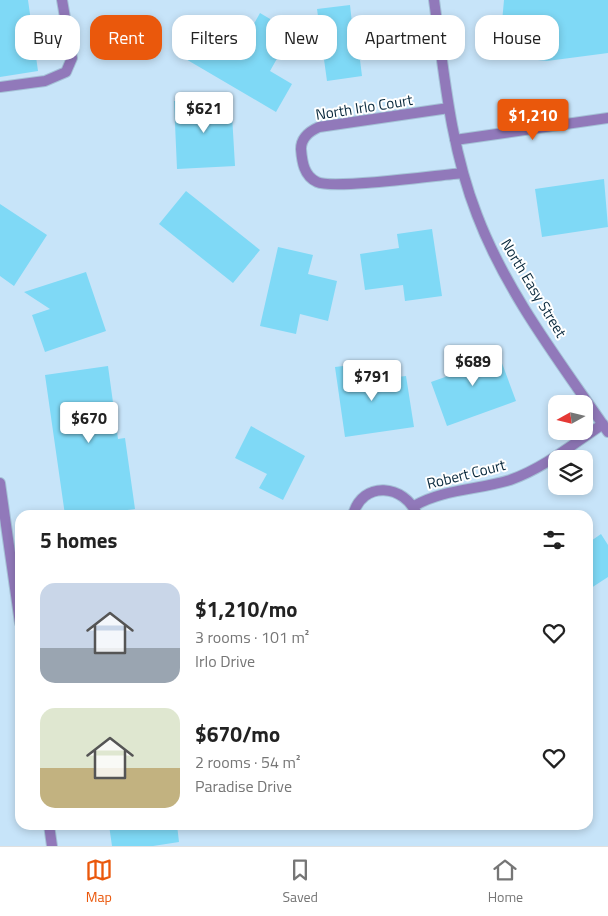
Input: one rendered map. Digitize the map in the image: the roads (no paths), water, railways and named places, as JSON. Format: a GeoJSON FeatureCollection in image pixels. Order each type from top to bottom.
{"type":"FeatureCollection","features":[{"type":"Feature","properties":{"kind":"street"},"geometry":{"type":"LineString","coordinates":[[0,87],[45,82],[66,72],[72,58],[62,0]]}},
{"type":"Feature","properties":{"kind":"street","name":"North Easy Street"},"geometry":{"type":"LineString","coordinates":[[434,0],[455,140],[463,172],[480,221],[505,276],[605,428]]}},
{"type":"Feature","properties":{"kind":"street","name":"North Irlo Court"},"geometry":{"type":"LineString","coordinates":[[449,108],[319,127],[308,132],[301,146],[303,164],[309,176],[318,183],[347,184],[463,172]]}},
{"type":"Feature","properties":{"kind":"street"},"geometry":{"type":"LineString","coordinates":[[455,140],[608,118]]}},
{"type":"Feature","properties":{"kind":"street","name":"Robert Court"},"geometry":{"type":"LineString","coordinates":[[416,510],[446,493],[480,488],[513,479],[605,428]]}},
{"type":"Feature","properties":{"kind":"street"},"geometry":{"type":"LineString","coordinates":[[0,483],[15,588]]}},
{"type":"Feature","properties":{"kind":"street"},"geometry":{"type":"LineString","coordinates":[[355,510],[358,503],[376,491],[398,492],[407,498],[416,510]]}},
{"type":"Feature","properties":{"kind":"street"},"geometry":{"type":"LineString","coordinates":[[50,830],[52,846]]}}]}
